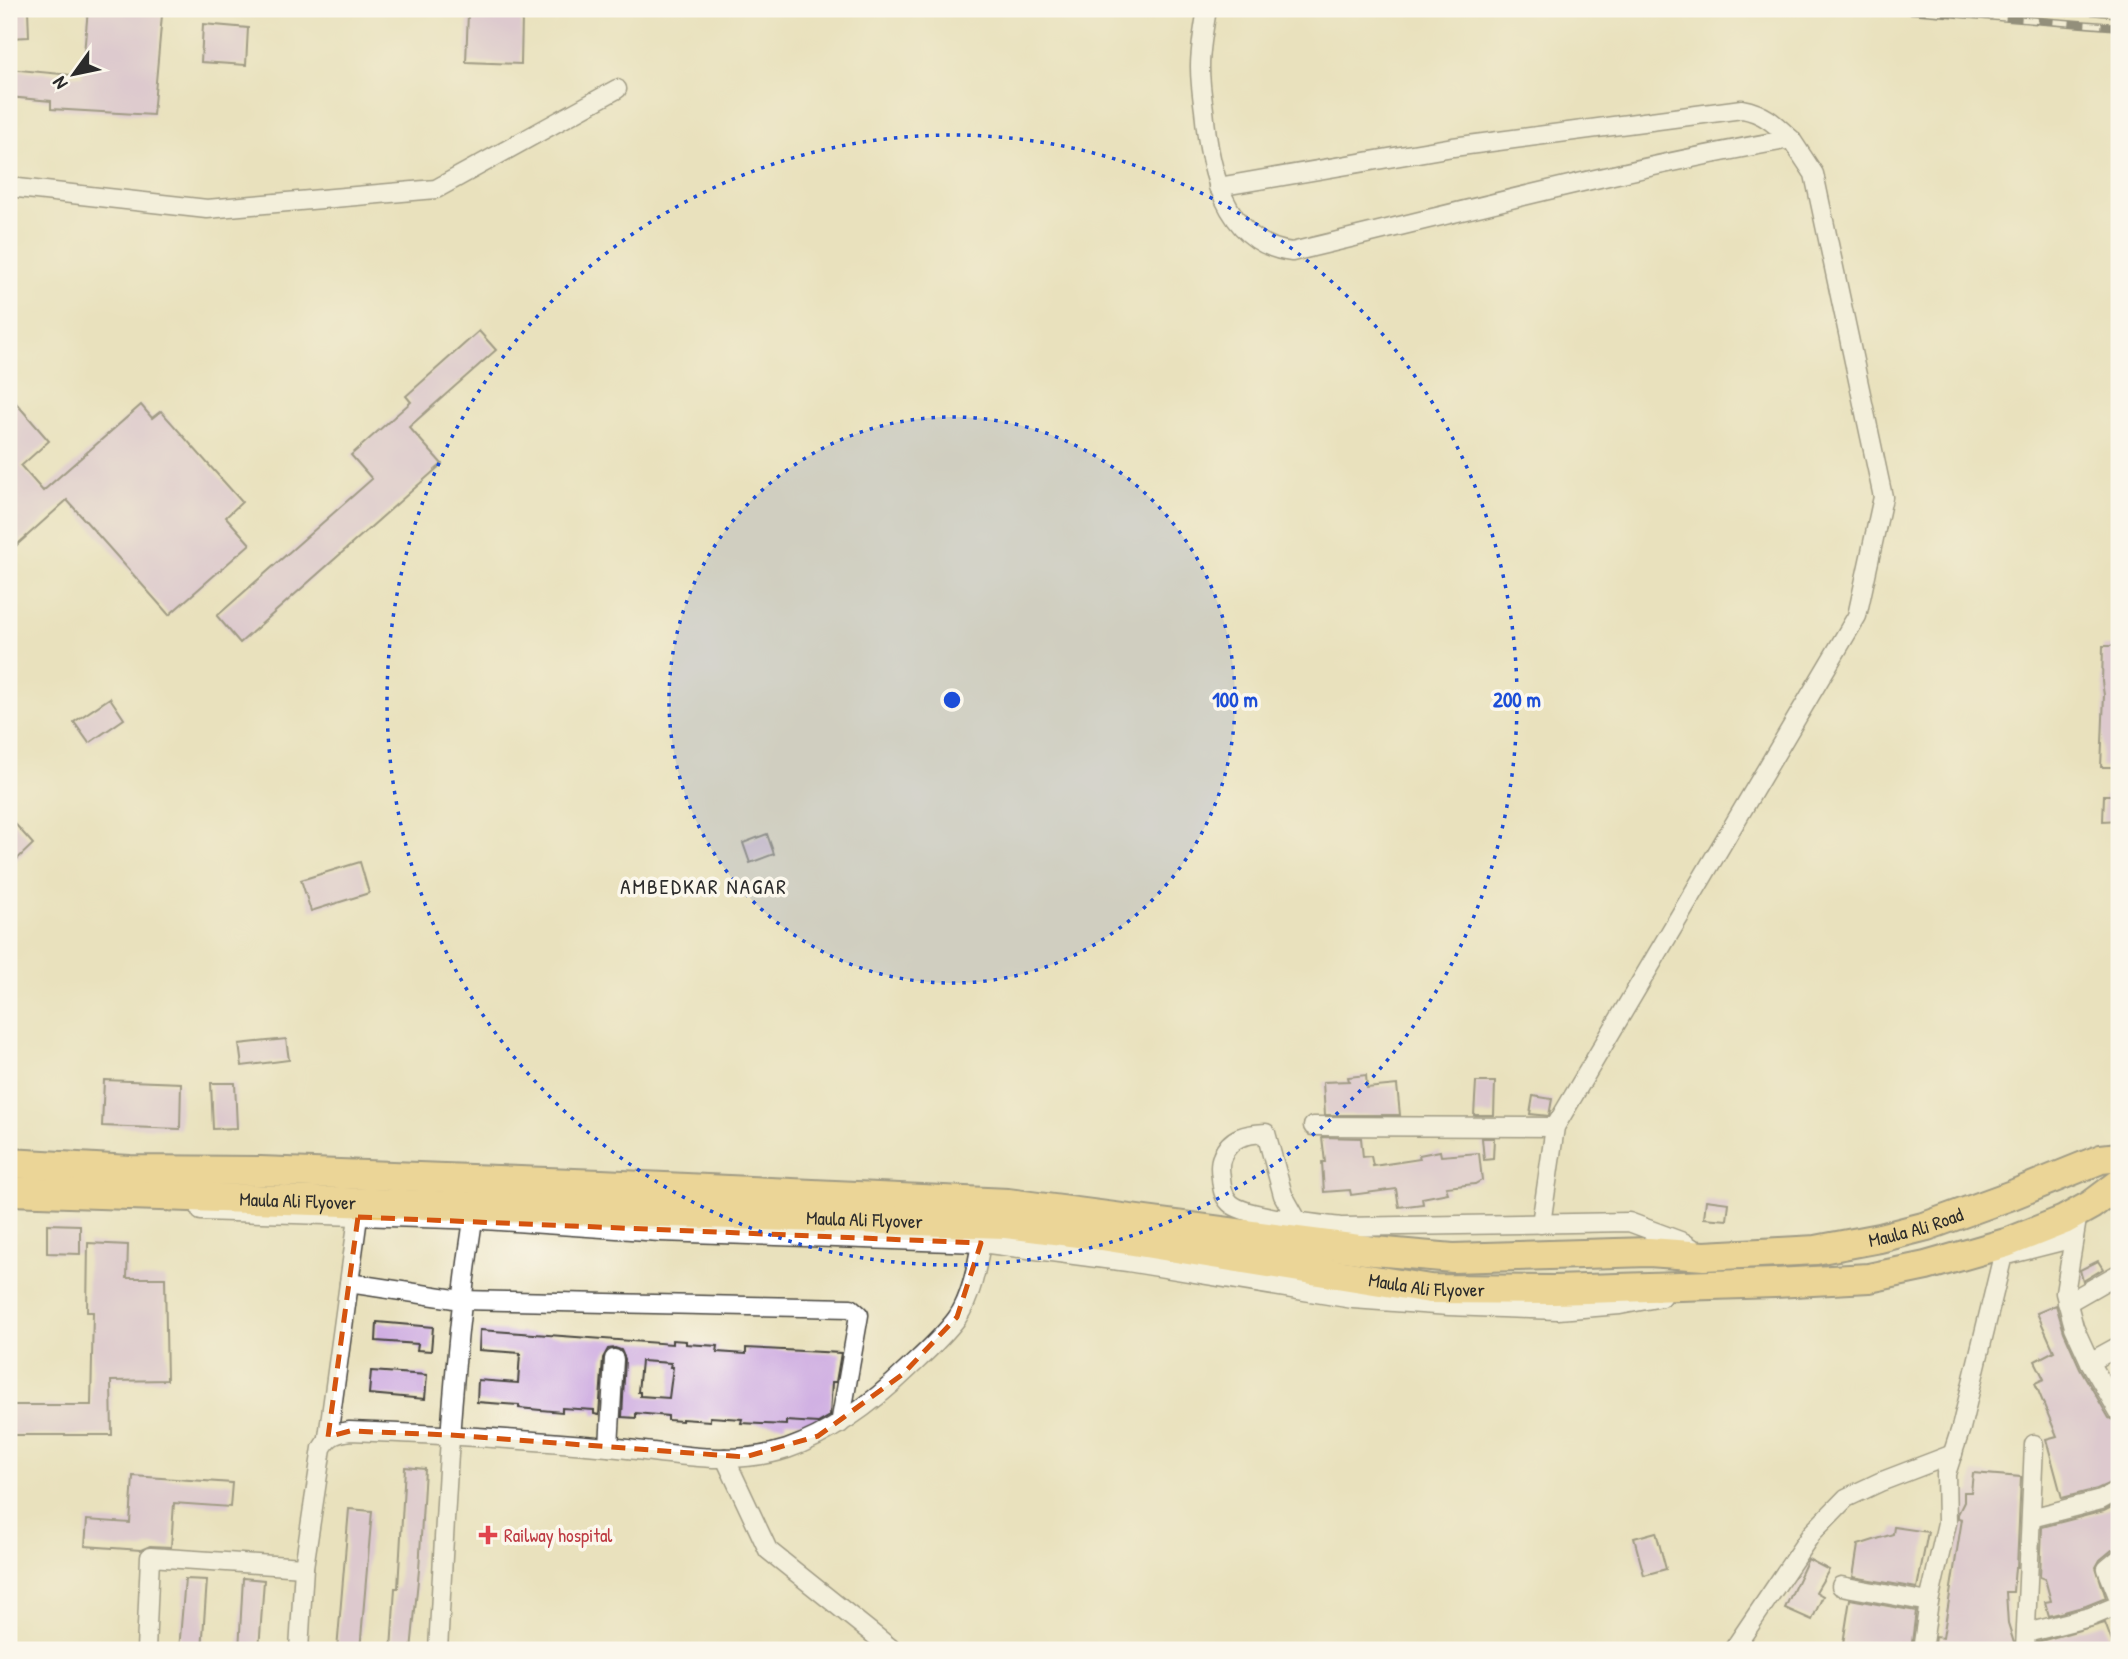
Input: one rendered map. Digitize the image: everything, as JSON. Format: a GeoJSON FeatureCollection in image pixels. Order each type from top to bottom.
{"type":"FeatureCollection","features":[{"type":"Feature","properties":{"kind":"main road","name":"Maula Ali Road"},"geometry":{"type":"LineString","coordinates":[[1703,1256],[1816,1250],[1880,1238],[1927,1226],[2101,1159],[2119,1157]]}},
{"type":"Feature","properties":{"kind":"main road","name":"Maula Ali Flyover"},"geometry":{"type":"LineString","coordinates":[[9,1163],[130,1170],[260,1171],[601,1184],[1008,1203],[1374,1251],[1453,1258],[1649,1252],[1703,1256]]}},
{"type":"Feature","properties":{"kind":"main road","name":"Maula Ali Road"},"geometry":{"type":"LineString","coordinates":[[1716,1284],[1869,1278],[2004,1250],[2076,1225],[2119,1184]]}},
{"type":"Feature","properties":{"kind":"main road","name":"Maula Ali Flyover"},"geometry":{"type":"LineString","coordinates":[[9,1191],[1006,1224],[1101,1236],[1430,1289],[1553,1290],[1716,1284]]}},
{"type":"Feature","properties":{"kind":"main road"},"geometry":{"type":"LineString","coordinates":[[1927,1226],[1938,1262]]}},
{"type":"Feature","properties":{"kind":"main road"},"geometry":{"type":"LineString","coordinates":[[1772,1252],[1775,1283]]}},
{"type":"Feature","properties":{"kind":"street"},"geometry":{"type":"LineString","coordinates":[[1207,9],[1200,67],[1210,160],[1217,187],[1237,222],[1250,236],[1280,250],[1292,252],[1618,175],[1791,139]]}},
{"type":"Feature","properties":{"kind":"street"},"geometry":{"type":"LineString","coordinates":[[9,187],[207,209],[436,189],[617,89]]}},
{"type":"Feature","properties":{"kind":"street"},"geometry":{"type":"LineString","coordinates":[[1217,187],[1453,147],[1742,109],[1757,112],[1772,121],[1791,139],[1814,174],[1883,497],[1857,616],[1555,1127],[1541,1224]]}},
{"type":"Feature","properties":{"kind":"street"},"geometry":{"type":"LineString","coordinates":[[1313,1126],[1555,1127]]}},
{"type":"Feature","properties":{"kind":"street"},"geometry":{"type":"LineString","coordinates":[[1297,1220],[1283,1195],[1266,1133],[1242,1135],[1228,1146],[1221,1158],[1223,1193],[1232,1205],[1244,1212],[1342,1227],[1629,1222],[1683,1242],[1703,1256]]}},
{"type":"Feature","properties":{"kind":"street"},"geometry":{"type":"LineString","coordinates":[[9,1200],[246,1213],[473,1220],[660,1232],[981,1243],[1128,1262],[1353,1299],[1449,1306],[1558,1310],[1620,1305],[1716,1284]]}},
{"type":"Feature","properties":{"kind":"street"},"geometry":{"type":"LineString","coordinates":[[299,1650],[304,1567],[322,1448],[328,1437],[358,1217]]}},
{"type":"Feature","properties":{"kind":"street"},"geometry":{"type":"LineString","coordinates":[[438,1650],[450,1435],[461,1300],[473,1220]]}},
{"type":"Feature","properties":{"kind":"street"},"geometry":{"type":"LineString","coordinates":[[2076,1225],[2065,1293],[2067,1303],[2074,1327],[2090,1362],[2119,1412]]}},
{"type":"Feature","properties":{"kind":"street"},"geometry":{"type":"LineString","coordinates":[[328,1437],[338,1432],[350,1431],[450,1435],[609,1447],[709,1458],[745,1457],[785,1450],[840,1424],[903,1374],[940,1338],[965,1303],[979,1259],[981,1243]]}},
{"type":"Feature","properties":{"kind":"street"},"geometry":{"type":"LineString","coordinates":[[1922,1650],[1929,1602],[1947,1523],[1946,1474],[1961,1428],[2004,1250]]}},
{"type":"Feature","properties":{"kind":"street"},"geometry":{"type":"LineString","coordinates":[[2067,1303],[2116,1275]]}},
{"type":"Feature","properties":{"kind":"street"},"geometry":{"type":"LineString","coordinates":[[349,1283],[461,1300],[852,1308],[859,1315],[840,1424]]}},
{"type":"Feature","properties":{"kind":"street"},"geometry":{"type":"LineString","coordinates":[[2090,1362],[2119,1346]]}},
{"type":"Feature","properties":{"kind":"street"},"geometry":{"type":"LineString","coordinates":[[609,1447],[614,1359]]}},
{"type":"Feature","properties":{"kind":"street"},"geometry":{"type":"LineString","coordinates":[[2034,1444],[2026,1642],[2119,1605]]}},
{"type":"Feature","properties":{"kind":"street"},"geometry":{"type":"LineString","coordinates":[[1733,1650],[1812,1533],[1846,1499],[1880,1482],[1953,1454]]}},
{"type":"Feature","properties":{"kind":"street"},"geometry":{"type":"LineString","coordinates":[[725,1458],[768,1550],[893,1650]]}},
{"type":"Feature","properties":{"kind":"street"},"geometry":{"type":"LineString","coordinates":[[2031,1518],[2101,1500],[2119,1490]]}},
{"type":"Feature","properties":{"kind":"street"},"geometry":{"type":"LineString","coordinates":[[146,1650],[150,1557],[304,1567]]}},
{"type":"Feature","properties":{"kind":"street"},"geometry":{"type":"LineString","coordinates":[[2119,1559],[2107,1569],[2119,1599]]}},
{"type":"Feature","properties":{"kind":"street"},"geometry":{"type":"LineString","coordinates":[[1841,1586],[1929,1602]]}},
{"type":"Feature","properties":{"kind":"highlighted area"},"geometry":{"type":"Polygon","coordinates":[[[358,1217],[981,1243],[957,1317],[903,1374],[818,1436],[745,1457],[450,1435],[350,1431],[328,1437],[358,1217]]]}},
{"type":"Feature","properties":{"kind":"building"},"geometry":{"type":"Polygon","coordinates":[[[9,9],[28,9],[29,37],[9,38],[9,9]]]}},
{"type":"Feature","properties":{"kind":"building"},"geometry":{"type":"Polygon","coordinates":[[[88,9],[162,15],[153,115],[51,109],[51,101],[9,97],[9,69],[82,76],[88,9]]]}},
{"type":"Feature","properties":{"kind":"building"},"geometry":{"type":"Polygon","coordinates":[[[468,13],[522,16],[521,64],[466,62],[468,13]]]}},
{"type":"Feature","properties":{"kind":"building"},"geometry":{"type":"Polygon","coordinates":[[[203,24],[248,28],[246,65],[201,62],[203,24]]]}},
{"type":"Feature","properties":{"kind":"building"},"geometry":{"type":"Polygon","coordinates":[[[479,331],[496,350],[409,427],[442,464],[240,643],[217,616],[372,479],[351,455],[411,402],[406,396],[479,331]]]}},
{"type":"Feature","properties":{"kind":"building"},"geometry":{"type":"Polygon","coordinates":[[[9,395],[49,441],[21,466],[43,491],[141,405],[152,418],[161,411],[242,502],[226,517],[250,544],[169,615],[67,500],[9,552],[9,395]]]}},
{"type":"Feature","properties":{"kind":"building"},"geometry":{"type":"Polygon","coordinates":[[[2103,646],[2119,646],[2119,767],[2101,767],[2103,646]]]}},
{"type":"Feature","properties":{"kind":"building"},"geometry":{"type":"Polygon","coordinates":[[[110,698],[124,719],[89,743],[74,722],[110,698]]]}},
{"type":"Feature","properties":{"kind":"building"},"geometry":{"type":"Polygon","coordinates":[[[2104,795],[2119,795],[2119,820],[2103,821],[2104,795]]]}},
{"type":"Feature","properties":{"kind":"building"},"geometry":{"type":"Polygon","coordinates":[[[9,817],[33,844],[9,867],[9,817]]]}},
{"type":"Feature","properties":{"kind":"building"},"geometry":{"type":"Polygon","coordinates":[[[767,834],[774,854],[750,863],[743,843],[767,834]]]}},
{"type":"Feature","properties":{"kind":"building"},"geometry":{"type":"Polygon","coordinates":[[[360,862],[369,893],[311,911],[301,880],[360,862]]]}},
{"type":"Feature","properties":{"kind":"building"},"geometry":{"type":"Polygon","coordinates":[[[286,1039],[289,1060],[242,1066],[239,1044],[286,1039]]]}},
{"type":"Feature","properties":{"kind":"building"},"geometry":{"type":"Polygon","coordinates":[[[1366,1075],[1367,1088],[1397,1085],[1400,1115],[1325,1115],[1323,1082],[1349,1081],[1348,1077],[1366,1075]]]}},
{"type":"Feature","properties":{"kind":"building"},"geometry":{"type":"Polygon","coordinates":[[[104,1080],[181,1083],[180,1129],[102,1126],[104,1080]]]}},
{"type":"Feature","properties":{"kind":"building"},"geometry":{"type":"Polygon","coordinates":[[[1476,1082],[1495,1082],[1494,1115],[1474,1115],[1476,1082]]]}},
{"type":"Feature","properties":{"kind":"building"},"geometry":{"type":"Polygon","coordinates":[[[211,1083],[235,1083],[237,1128],[213,1129],[211,1083]]]}},
{"type":"Feature","properties":{"kind":"building"},"geometry":{"type":"Polygon","coordinates":[[[1533,1096],[1552,1099],[1549,1116],[1530,1114],[1533,1096]]]}},
{"type":"Feature","properties":{"kind":"building"},"geometry":{"type":"Polygon","coordinates":[[[1322,1137],[1361,1138],[1363,1157],[1371,1156],[1373,1166],[1420,1159],[1419,1155],[1440,1151],[1441,1156],[1479,1153],[1482,1180],[1475,1184],[1446,1187],[1448,1193],[1422,1198],[1423,1204],[1399,1207],[1396,1189],[1351,1195],[1350,1190],[1324,1192],[1322,1137]]]}},
{"type":"Feature","properties":{"kind":"building"},"geometry":{"type":"Polygon","coordinates":[[[1482,1138],[1494,1138],[1493,1159],[1484,1160],[1482,1138]]]}},
{"type":"Feature","properties":{"kind":"building"},"geometry":{"type":"Polygon","coordinates":[[[1706,1200],[1729,1203],[1727,1220],[1704,1218],[1706,1200]]]}},
{"type":"Feature","properties":{"kind":"building"},"geometry":{"type":"Polygon","coordinates":[[[47,1224],[80,1225],[80,1254],[47,1253],[47,1224]]]}},
{"type":"Feature","properties":{"kind":"building"},"geometry":{"type":"Polygon","coordinates":[[[88,1243],[128,1245],[127,1278],[165,1278],[167,1380],[111,1381],[112,1435],[9,1435],[9,1405],[91,1405],[93,1312],[87,1312],[88,1243]]]}},
{"type":"Feature","properties":{"kind":"building"},"geometry":{"type":"Polygon","coordinates":[[[2098,1261],[2103,1269],[2083,1281],[2080,1270],[2098,1261]]]}},
{"type":"Feature","properties":{"kind":"building"},"geometry":{"type":"Polygon","coordinates":[[[2056,1305],[2064,1332],[2080,1368],[2109,1418],[2119,1423],[2119,1462],[2112,1466],[2119,1479],[2097,1489],[2062,1498],[2046,1439],[2057,1436],[2035,1383],[2044,1379],[2035,1361],[2054,1351],[2037,1313],[2056,1305]]]}},
{"type":"Feature","properties":{"kind":"building"},"geometry":{"type":"Polygon","coordinates":[[[377,1322],[433,1327],[431,1351],[417,1350],[418,1344],[376,1341],[377,1322]]]}},
{"type":"Feature","properties":{"kind":"building"},"geometry":{"type":"Polygon","coordinates":[[[480,1330],[672,1344],[672,1340],[686,1341],[686,1344],[718,1346],[717,1352],[746,1354],[746,1348],[841,1353],[836,1382],[832,1382],[830,1416],[818,1423],[786,1421],[786,1425],[741,1423],[742,1419],[710,1417],[710,1421],[668,1420],[668,1416],[636,1413],[636,1418],[622,1417],[625,1359],[621,1350],[615,1348],[608,1349],[603,1358],[599,1415],[594,1414],[594,1410],[562,1408],[562,1412],[477,1402],[478,1380],[518,1383],[520,1353],[479,1350],[480,1330]],[[641,1361],[638,1392],[640,1396],[669,1398],[673,1367],[670,1367],[671,1363],[641,1361]]]}},
{"type":"Feature","properties":{"kind":"building"},"geometry":{"type":"Polygon","coordinates":[[[371,1371],[427,1375],[425,1399],[369,1394],[371,1371]]]}},
{"type":"Feature","properties":{"kind":"building"},"geometry":{"type":"Polygon","coordinates":[[[405,1467],[425,1469],[419,1570],[411,1650],[391,1650],[395,1588],[398,1588],[405,1467]]]}},
{"type":"Feature","properties":{"kind":"building"},"geometry":{"type":"Polygon","coordinates":[[[1973,1473],[2021,1477],[2017,1567],[2013,1592],[2006,1592],[2008,1624],[2014,1650],[1933,1650],[1935,1637],[1943,1638],[1962,1519],[1958,1518],[1958,1514],[1964,1502],[1964,1492],[1971,1492],[1973,1473]]]}},
{"type":"Feature","properties":{"kind":"building"},"geometry":{"type":"Polygon","coordinates":[[[133,1476],[232,1483],[230,1507],[174,1503],[171,1547],[150,1546],[141,1550],[85,1546],[87,1520],[130,1523],[133,1476]]]}},
{"type":"Feature","properties":{"kind":"building"},"geometry":{"type":"Polygon","coordinates":[[[2119,1503],[2119,1548],[2112,1550],[2096,1567],[2106,1598],[2049,1616],[2045,1602],[2051,1601],[2045,1579],[2040,1577],[2042,1527],[2104,1511],[2119,1503]]]}},
{"type":"Feature","properties":{"kind":"building"},"geometry":{"type":"Polygon","coordinates":[[[349,1509],[372,1511],[360,1650],[337,1650],[349,1509]]]}},
{"type":"Feature","properties":{"kind":"building"},"geometry":{"type":"Polygon","coordinates":[[[1894,1527],[1928,1532],[1917,1588],[1853,1577],[1858,1545],[1893,1534],[1894,1527]]]}},
{"type":"Feature","properties":{"kind":"building"},"geometry":{"type":"Polygon","coordinates":[[[1656,1532],[1666,1569],[1644,1575],[1634,1538],[1656,1532]]]}},
{"type":"Feature","properties":{"kind":"building"},"geometry":{"type":"Polygon","coordinates":[[[1808,1559],[1829,1570],[1816,1592],[1823,1596],[1812,1620],[1785,1608],[1808,1559]]]}},
{"type":"Feature","properties":{"kind":"building"},"geometry":{"type":"Polygon","coordinates":[[[243,1578],[264,1580],[259,1650],[239,1650],[243,1578]]]}},
{"type":"Feature","properties":{"kind":"building"},"geometry":{"type":"Polygon","coordinates":[[[185,1579],[207,1580],[202,1650],[179,1650],[185,1579]]]}},
{"type":"Feature","properties":{"kind":"building"},"geometry":{"type":"Polygon","coordinates":[[[1850,1599],[1916,1611],[1911,1650],[1842,1650],[1850,1599]]]}},
{"type":"Feature","properties":{"kind":"building"},"geometry":{"type":"Polygon","coordinates":[[[2105,1623],[2115,1650],[2036,1650],[2037,1642],[2105,1623]]]}},
{"type":"Feature","properties":{"kind":"railway"},"geometry":{"type":"LineString","coordinates":[[1894,9],[2119,27]]}},
{"type":"Feature","properties":{"kind":"railway"},"geometry":{"type":"LineString","coordinates":[[2065,9],[2119,14]]}},
{"type":"Feature","properties":{"kind":"place","name":"Railway hospital"},"geometry":{"type":"Point","coordinates":[488,1535]}},
{"type":"Feature","properties":{"kind":"district","name":"AMBEDKAR NAGAR"},"geometry":{"type":"Point","coordinates":[704,886]}}]}
